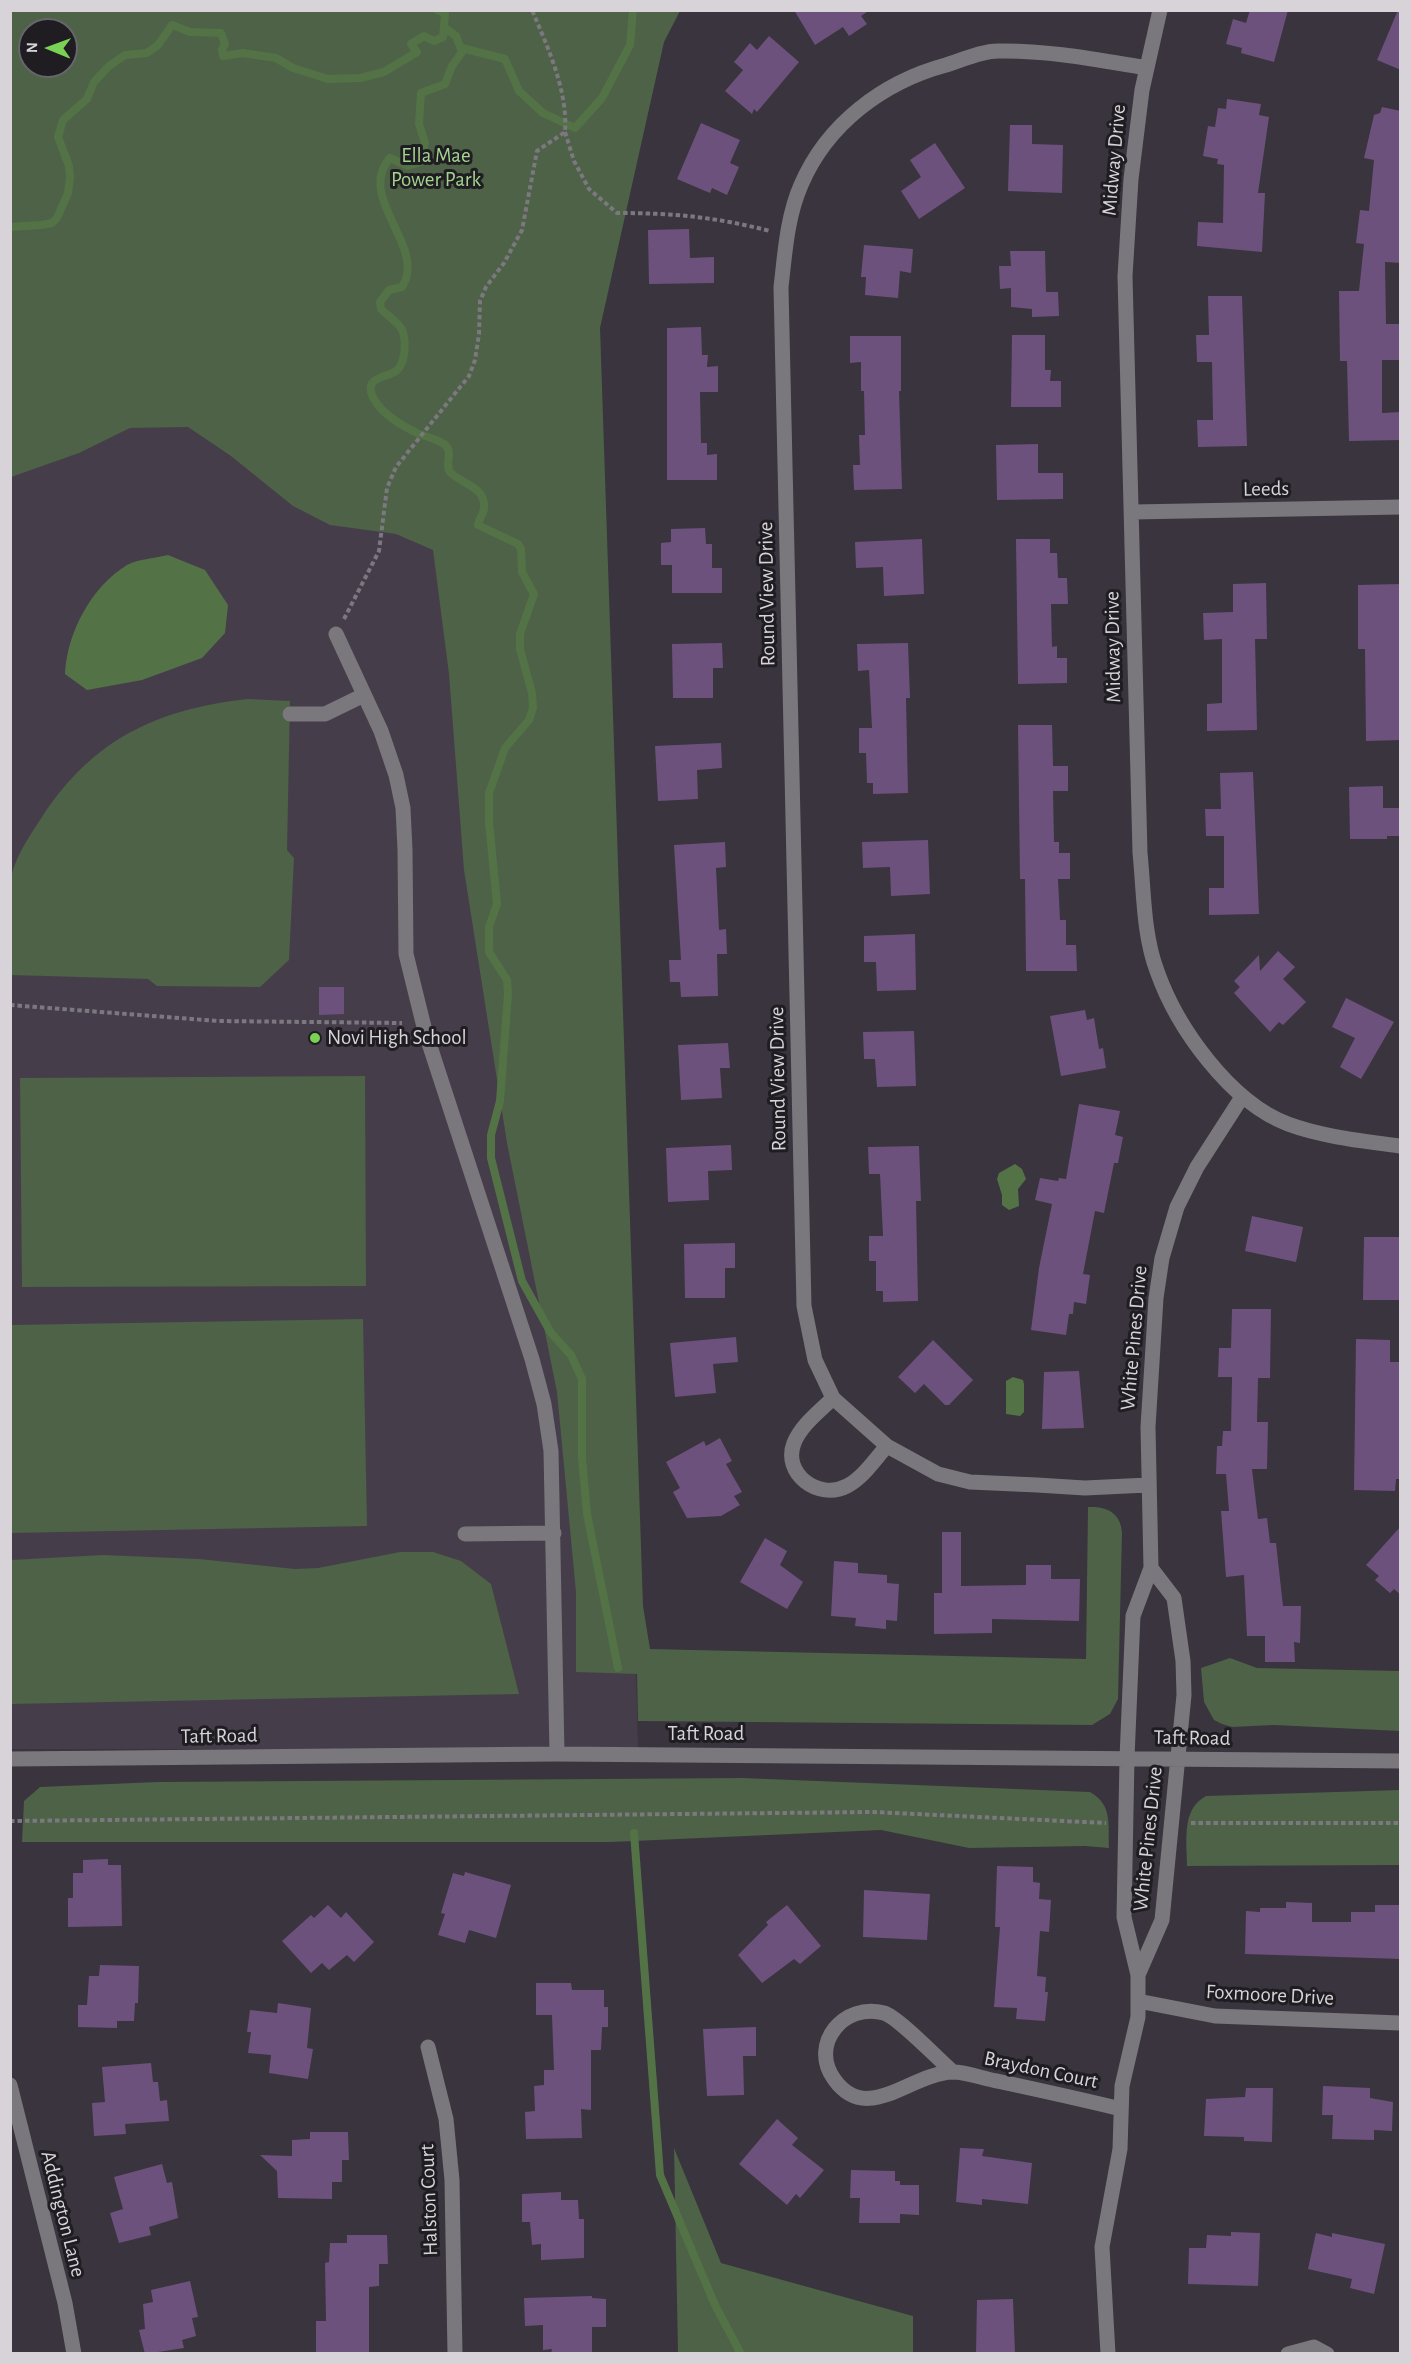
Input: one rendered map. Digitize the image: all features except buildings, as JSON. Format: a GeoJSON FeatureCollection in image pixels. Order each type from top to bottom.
{"type":"FeatureCollection","features":[{"type":"Feature","properties":{"kind":"street","name":"Midway Drive"},"geometry":{"type":"LineString","coordinates":[[1160,10],[1142,90],[1131,178],[1125,276],[1133,512],[1140,853],[1149,941],[1157,971],[1185,1029],[1242,1096],[1287,1124],[1350,1139],[1397,1145]]}},
{"type":"Feature","properties":{"kind":"street","name":"Round View Drive"},"geometry":{"type":"LineString","coordinates":[[1147,68],[1055,54],[995,50],[919,72],[862,104],[827,140],[801,185],[787,235],[781,287],[804,1306],[815,1360],[833,1398],[887,1446],[938,1474],[970,1482],[1085,1488],[1148,1485]]}},
{"type":"Feature","properties":{"kind":"street","name":"Leeds"},"geometry":{"type":"LineString","coordinates":[[1133,512],[1401,507]]}},
{"type":"Feature","properties":{"kind":"street"},"geometry":{"type":"LineString","coordinates":[[336,634],[381,731],[396,775],[403,808],[406,954],[423,1023],[532,1359],[544,1404],[551,1451],[554,1533],[556,1754]]}},
{"type":"Feature","properties":{"kind":"street"},"geometry":{"type":"LineString","coordinates":[[290,714],[325,714],[364,695]]}},
{"type":"Feature","properties":{"kind":"street","name":"White Pines Drive"},"geometry":{"type":"LineString","coordinates":[[1108,2354],[1102,2247],[1120,2149],[1122,2086],[1138,2017],[1138,1975],[1124,1917],[1127,1758],[1132,1616],[1151,1568],[1148,1485],[1153,1327],[1162,1258],[1177,1207],[1197,1167],[1242,1096]]}},
{"type":"Feature","properties":{"kind":"street"},"geometry":{"type":"LineString","coordinates":[[833,1398],[806,1425],[794,1443],[793,1454],[801,1479],[814,1488],[831,1490],[844,1487],[856,1480],[887,1446]]}},
{"type":"Feature","properties":{"kind":"street"},"geometry":{"type":"LineString","coordinates":[[465,1534],[554,1533]]}},
{"type":"Feature","properties":{"kind":"street","name":"White Pines Drive"},"geometry":{"type":"LineString","coordinates":[[1138,1975],[1162,1920],[1184,1695],[1182,1650],[1174,1598],[1151,1568]]}},
{"type":"Feature","properties":{"kind":"street","name":"Taft Road"},"geometry":{"type":"LineString","coordinates":[[10,1759],[556,1754],[1401,1761]]}},
{"type":"Feature","properties":{"kind":"street","name":"Foxmoore Drive"},"geometry":{"type":"LineString","coordinates":[[1138,2001],[1215,2016],[1401,2023]]}},
{"type":"Feature","properties":{"kind":"street","name":"Braydon Court"},"geometry":{"type":"LineString","coordinates":[[952,2072],[876,2098],[855,2098],[841,2089],[829,2072],[826,2056],[828,2040],[838,2024],[848,2015],[869,2012],[884,2013],[952,2072],[1121,2109]]}},
{"type":"Feature","properties":{"kind":"street","name":"Halston Court"},"geometry":{"type":"LineString","coordinates":[[428,2048],[446,2119],[451,2170],[455,2354]]}},
{"type":"Feature","properties":{"kind":"street","name":"Addington Lane"},"geometry":{"type":"LineString","coordinates":[[10,2085],[65,2303],[74,2354]]}},
{"type":"Feature","properties":{"kind":"street"},"geometry":{"type":"LineString","coordinates":[[1288,2354],[1314,2347],[1328,2354]]}},
{"type":"Feature","properties":{"kind":"path"},"geometry":{"type":"LineString","coordinates":[[532,10],[548,48],[567,112],[565,132],[574,161],[589,189],[617,213],[675,213],[718,218],[787,235]]}},
{"type":"Feature","properties":{"kind":"path"},"geometry":{"type":"LineString","coordinates":[[336,634],[379,551],[387,488],[396,467],[469,376],[475,360],[479,334],[480,301],[486,287],[504,263],[522,230],[537,151],[565,132]]}},
{"type":"Feature","properties":{"kind":"path"},"geometry":{"type":"LineString","coordinates":[[10,1005],[218,1021],[423,1023]]}},
{"type":"Feature","properties":{"kind":"path"},"geometry":{"type":"LineString","coordinates":[[10,1821],[873,1812],[1126,1824]]}},
{"type":"Feature","properties":{"kind":"path"},"geometry":{"type":"LineString","coordinates":[[1173,1825],[1204,1822],[1401,1823]]}},
{"type":"Feature","properties":{"kind":"shaded area","name":"Novi High School"},"geometry":{"type":"Polygon","coordinates":[[[11,321],[600,328],[638,1749],[11,1749],[11,321]]]}},
{"type":"Feature","properties":{"kind":"shaded area"},"geometry":{"type":"Polygon","coordinates":[[[168,555],[205,570],[228,605],[225,633],[202,658],[142,680],[87,690],[65,674],[70,643],[83,612],[102,586],[127,565],[168,555]]]}},
{"type":"Feature","properties":{"kind":"shaded area"},"geometry":{"type":"Polygon","coordinates":[[[1015,1164],[1022,1169],[1026,1179],[1018,1189],[1019,1206],[1009,1210],[1002,1205],[1002,1195],[997,1179],[999,1173],[1015,1164]]]}},
{"type":"Feature","properties":{"kind":"shaded area"},"geometry":{"type":"Polygon","coordinates":[[[1013,1377],[1023,1380],[1024,1384],[1024,1412],[1020,1416],[1006,1414],[1006,1381],[1013,1377]]]}},
{"type":"Feature","properties":{"kind":"green space","name":"Ella Mae Power Park"},"geometry":{"type":"Polygon","coordinates":[[[10,11],[680,11],[664,42],[600,328],[643,1606],[650,1649],[1086,1659],[1088,1507],[1101,1508],[1116,1516],[1122,1533],[1118,1699],[1110,1714],[1092,1725],[638,1721],[637,1674],[576,1672],[576,1592],[557,1392],[507,1143],[464,870],[449,674],[433,550],[396,534],[330,525],[293,506],[231,456],[188,427],[130,428],[79,453],[11,477],[10,11]]]}},
{"type":"Feature","properties":{"kind":"green space"},"geometry":{"type":"Polygon","coordinates":[[[248,699],[290,701],[287,850],[294,858],[289,960],[260,987],[157,986],[148,979],[11,975],[10,885],[13,870],[28,839],[62,790],[83,767],[130,732],[156,720],[185,711],[248,699]]]}},
{"type":"Feature","properties":{"kind":"green space"},"geometry":{"type":"Polygon","coordinates":[[[365,1076],[366,1286],[22,1287],[20,1078],[365,1076]]]}},
{"type":"Feature","properties":{"kind":"green space"},"geometry":{"type":"Polygon","coordinates":[[[363,1319],[367,1526],[11,1533],[11,1325],[363,1319]]]}},
{"type":"Feature","properties":{"kind":"green space"},"geometry":{"type":"Polygon","coordinates":[[[400,1552],[433,1552],[461,1561],[491,1584],[519,1694],[11,1704],[11,1560],[103,1555],[199,1559],[295,1569],[318,1568],[400,1552]]]}},
{"type":"Feature","properties":{"kind":"green space"},"geometry":{"type":"Polygon","coordinates":[[[1230,1658],[1257,1668],[1400,1671],[1400,1731],[1274,1725],[1232,1727],[1222,1724],[1214,1720],[1204,1702],[1201,1668],[1230,1658]]]}},
{"type":"Feature","properties":{"kind":"green space"},"geometry":{"type":"Polygon","coordinates":[[[743,1778],[1090,1792],[1103,1803],[1106,1809],[1109,1824],[1109,1848],[1085,1846],[969,1848],[881,1830],[611,1842],[22,1842],[24,1801],[40,1787],[157,1782],[743,1778]]]}},
{"type":"Feature","properties":{"kind":"green space"},"geometry":{"type":"Polygon","coordinates":[[[1400,1790],[1400,1865],[1187,1866],[1186,1836],[1189,1817],[1192,1809],[1206,1796],[1400,1790]]]}},
{"type":"Feature","properties":{"kind":"green space"},"geometry":{"type":"Polygon","coordinates":[[[674,2148],[721,2263],[913,2316],[913,2353],[678,2353],[674,2148]]]}},
{"type":"Feature","properties":{"kind":"waterway"},"geometry":{"type":"LineString","coordinates":[[437,10],[445,13],[444,27]]}},
{"type":"Feature","properties":{"kind":"waterway"},"geometry":{"type":"LineString","coordinates":[[462,48],[505,59],[519,91],[543,113],[575,128],[602,98],[630,45],[633,10]]}},
{"type":"Feature","properties":{"kind":"waterway"},"geometry":{"type":"LineString","coordinates":[[10,227],[52,223],[57,218],[68,193],[70,178],[69,166],[58,137],[63,120],[87,99],[94,82],[109,66],[125,55],[147,53],[158,45],[172,25],[190,32],[221,33],[225,44],[222,49],[223,56],[243,53],[276,58],[293,68],[328,79],[360,78],[384,72],[417,52],[411,44],[424,36],[434,41],[443,37],[444,27],[456,36],[462,52],[452,66],[445,84],[421,93],[419,124],[425,143],[421,162],[408,166],[390,158],[382,173],[381,189],[385,206],[406,256],[408,272],[402,287],[389,290],[380,302],[381,309],[403,332],[402,363],[396,371],[375,380],[372,383],[371,392],[379,406],[391,418],[412,431],[447,447],[448,466],[451,473],[477,491],[484,501],[484,510],[478,525],[518,544],[521,549],[522,572],[534,594],[520,634],[520,649],[532,693],[533,708],[529,720],[505,748],[489,793],[489,822],[497,904],[489,927],[489,952],[507,980],[508,994],[500,1101],[491,1135],[491,1158],[522,1281],[551,1333],[571,1355],[582,1379],[582,1458],[587,1514],[618,1668]]}},
{"type":"Feature","properties":{"kind":"waterway"},"geometry":{"type":"LineString","coordinates":[[634,1833],[660,2175],[715,2305],[741,2354]]}},
{"type":"Feature","properties":{"kind":"place","name":"Novi High School"},"geometry":{"type":"Point","coordinates":[315,1038]}}]}
